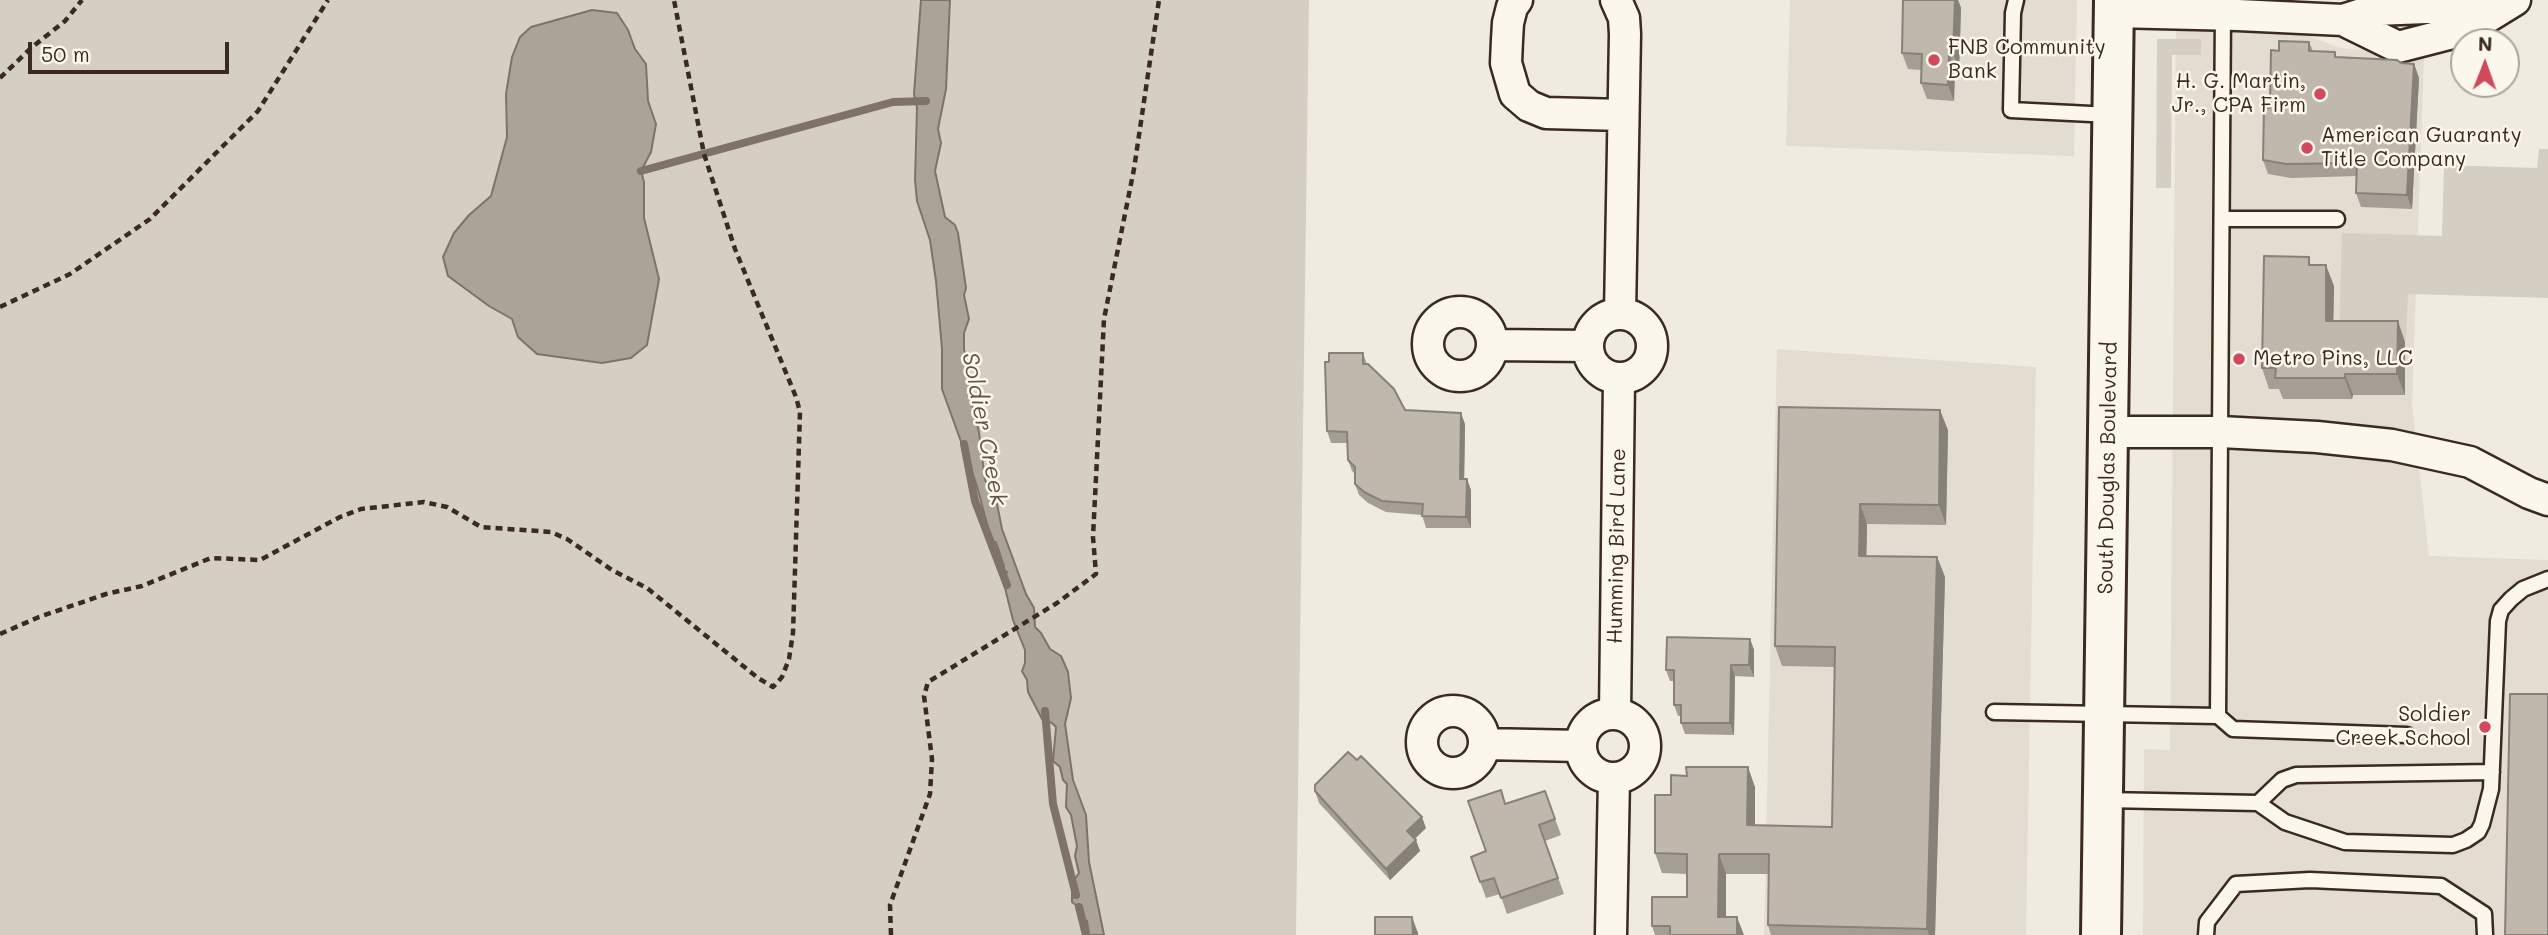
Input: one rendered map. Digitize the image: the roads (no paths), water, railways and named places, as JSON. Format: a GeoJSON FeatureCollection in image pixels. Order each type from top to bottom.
{"type":"FeatureCollection","features":[{"type":"Feature","properties":{"kind":"main road","name":"South Douglas Boulevard"},"geometry":{"type":"LineString","coordinates":[[2101,935],[2114,6]]}},
{"type":"Feature","properties":{"kind":"street"},"geometry":{"type":"LineString","coordinates":[[1517,0],[1512,7],[1507,40],[1508,71],[1515,94],[1528,106],[1546,113],[1623,115]]}},
{"type":"Feature","properties":{"kind":"street"},"geometry":{"type":"LineString","coordinates":[[1616,0],[1625,26],[1620,314]]}},
{"type":"Feature","properties":{"kind":"street"},"geometry":{"type":"LineString","coordinates":[[2114,6],[2223,7],[2343,20],[2398,47],[2468,29],[2511,2]]}},
{"type":"Feature","properties":{"kind":"street"},"geometry":{"type":"LineString","coordinates":[[1620,314],[1633,317],[1646,327],[1652,340],[1652,349],[1649,361],[1643,369],[1619,379],[1609,377],[1597,369],[1590,359],[1588,346],[1596,325],[1607,317],[1620,314]]}},
{"type":"Feature","properties":{"kind":"street"},"geometry":{"type":"LineString","coordinates":[[1492,345],[1588,346]]}},
{"type":"Feature","properties":{"kind":"street","name":"Humming Bird Lane"},"geometry":{"type":"LineString","coordinates":[[1615,714],[1619,379]]}},
{"type":"Feature","properties":{"kind":"street"},"geometry":{"type":"LineString","coordinates":[[2108,432],[2220,432],[2317,437],[2392,445],[2470,462],[2548,500]]}},
{"type":"Feature","properties":{"kind":"street"},"geometry":{"type":"LineString","coordinates":[[1615,714],[1629,718],[1638,725],[1644,738],[1645,750],[1641,763],[1634,771],[1614,778],[1601,776],[1593,771],[1583,758],[1581,746],[1582,736],[1588,725],[1599,717],[1615,714]]}},
{"type":"Feature","properties":{"kind":"street"},"geometry":{"type":"LineString","coordinates":[[1484,744],[1581,746]]}},
{"type":"Feature","properties":{"kind":"street"},"geometry":{"type":"LineString","coordinates":[[1611,935],[1614,778]]}},
{"type":"Feature","properties":{"kind":"lane"},"geometry":{"type":"LineString","coordinates":[[2016,0],[2013,13],[2011,110],[2112,115]]}},
{"type":"Feature","properties":{"kind":"lane"},"geometry":{"type":"LineString","coordinates":[[2218,716],[2223,7]]}},
{"type":"Feature","properties":{"kind":"lane"},"geometry":{"type":"LineString","coordinates":[[2222,219],[2337,219]]}},
{"type":"Feature","properties":{"kind":"lane"},"geometry":{"type":"LineString","coordinates":[[2103,800],[2258,803],[2285,822],[2345,842],[2459,844],[2473,836],[2482,824],[2491,789],[2498,621],[2501,610],[2522,589],[2548,579]]}},
{"type":"Feature","properties":{"kind":"lane"},"geometry":{"type":"LineString","coordinates":[[1994,712],[2218,716],[2233,729],[2407,735]]}},
{"type":"Feature","properties":{"kind":"lane"},"geometry":{"type":"LineString","coordinates":[[2258,803],[2282,780],[2296,775],[2492,772]]}},
{"type":"Feature","properties":{"kind":"lane"},"geometry":{"type":"LineString","coordinates":[[2206,935],[2207,922],[2236,884],[2310,880],[2441,886],[2484,914],[2485,935]]}},
{"type":"Feature","properties":{"kind":"waterway"},"geometry":{"type":"LineString","coordinates":[[641,171],[893,102],[926,101]]}},
{"type":"Feature","properties":{"kind":"waterway","name":"Soldier Creek"},"geometry":{"type":"LineString","coordinates":[[964,444],[975,501],[1007,585]]}},
{"type":"Feature","properties":{"kind":"waterway","name":"Soldier Creek"},"geometry":{"type":"LineString","coordinates":[[1045,711],[1053,804],[1076,895]]}},
{"type":"Feature","properties":{"kind":"waterway","name":"Soldier Creek"},"geometry":{"type":"LineString","coordinates":[[1079,907],[1086,935]]}},
{"type":"Feature","properties":{"kind":"place","name":"FNB Community Bank"},"geometry":{"type":"Point","coordinates":[1934,60]}},
{"type":"Feature","properties":{"kind":"place","name":"H. G. Martin, Jr., CPA Firm"},"geometry":{"type":"Point","coordinates":[2320,94]}},
{"type":"Feature","properties":{"kind":"place","name":"American Guaranty Title Company"},"geometry":{"type":"Point","coordinates":[2307,148]}},
{"type":"Feature","properties":{"kind":"place","name":"Metro Pins, LLC"},"geometry":{"type":"Point","coordinates":[2239,359]}},
{"type":"Feature","properties":{"kind":"place","name":"Soldier Creek School"},"geometry":{"type":"Point","coordinates":[2485,727]}}]}
